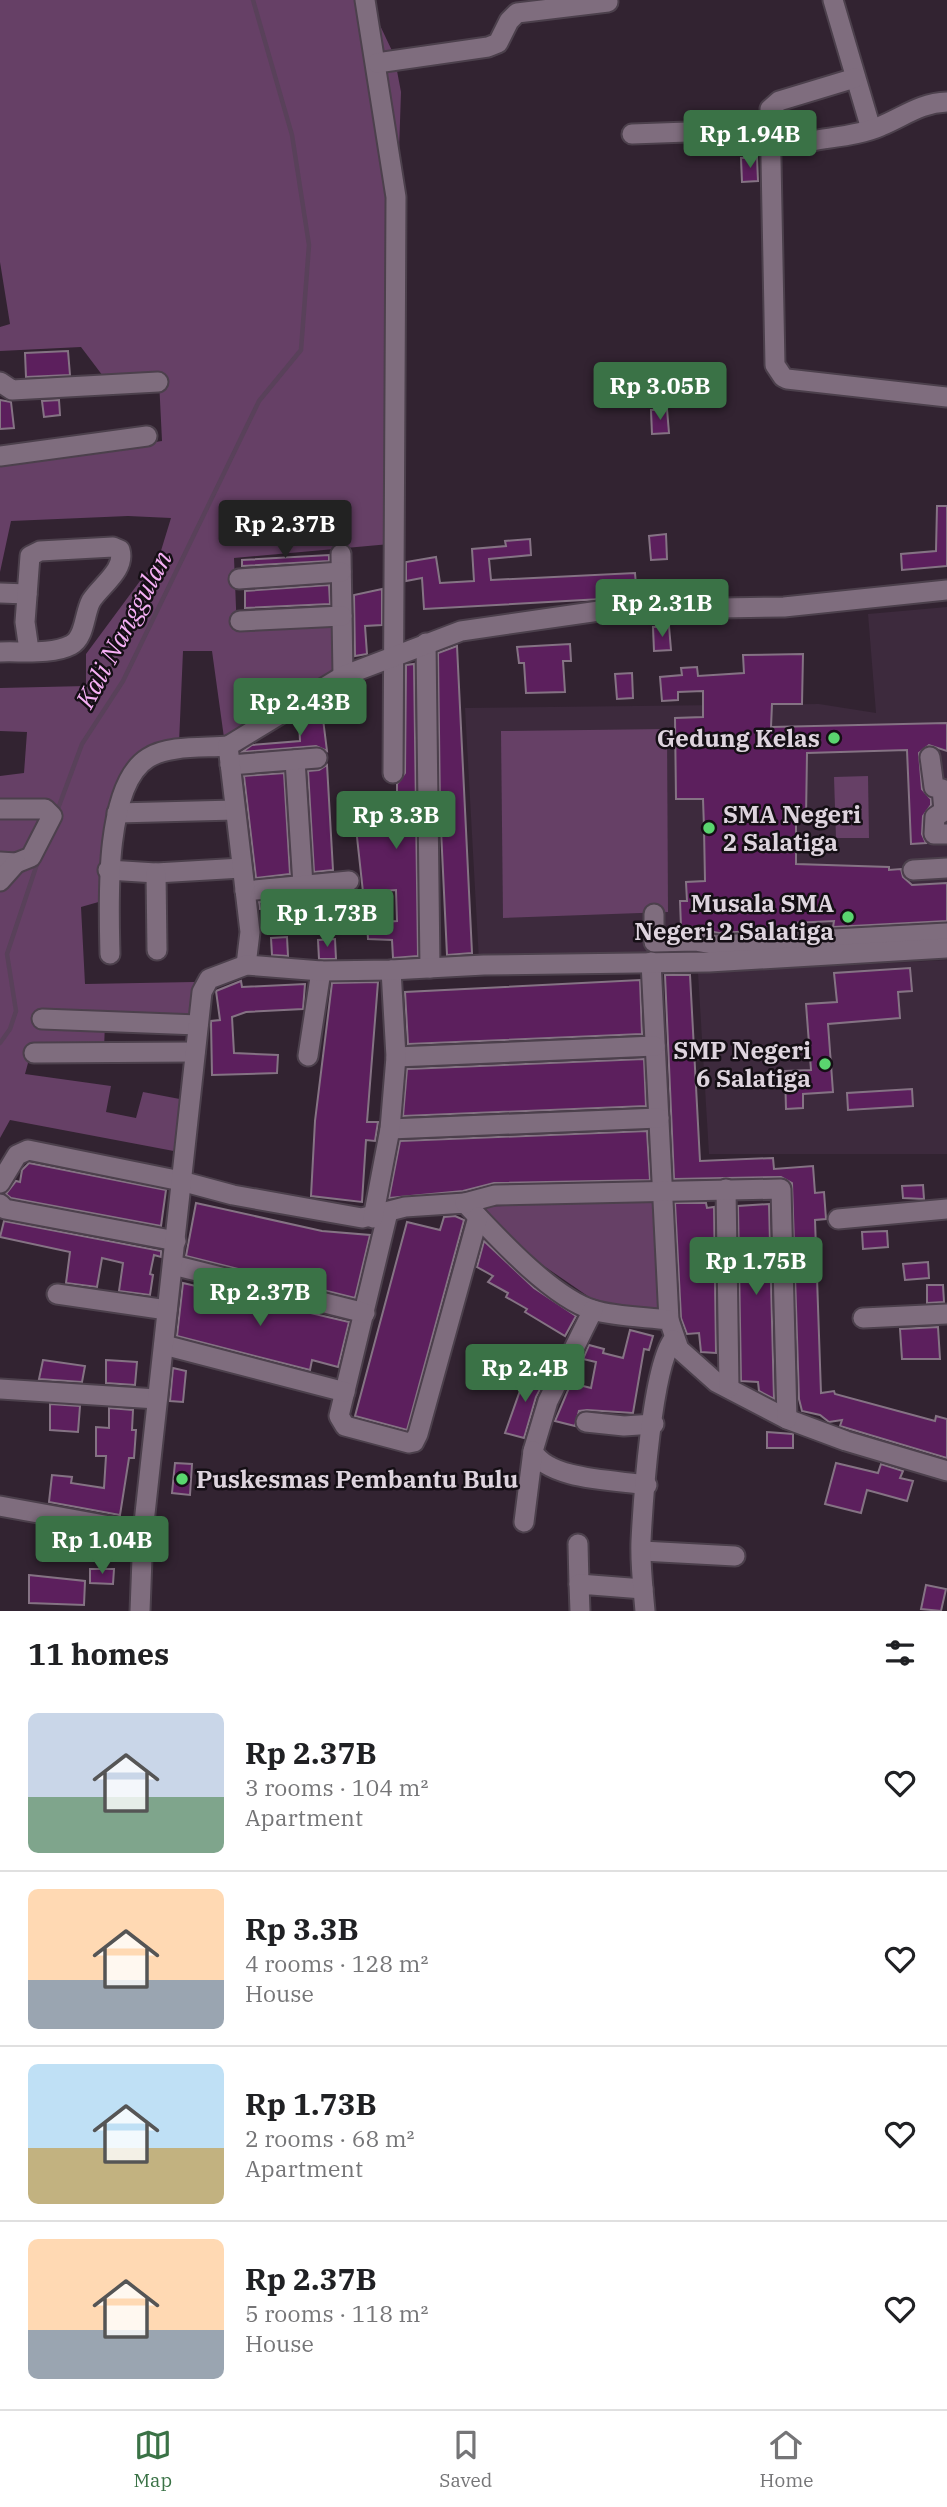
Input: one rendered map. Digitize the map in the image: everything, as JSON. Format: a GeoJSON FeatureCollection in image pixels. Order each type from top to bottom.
{"type":"FeatureCollection","features":[{"type":"Feature","properties":{"kind":"street"},"geometry":{"type":"LineString","coordinates":[[365,0],[396,197],[393,773]]}},
{"type":"Feature","properties":{"kind":"street"},"geometry":{"type":"LineString","coordinates":[[833,0],[871,129]]}},
{"type":"Feature","properties":{"kind":"street"},"geometry":{"type":"LineString","coordinates":[[377,63],[488,47],[498,43],[509,21],[517,13],[608,2]]}},
{"type":"Feature","properties":{"kind":"street"},"geometry":{"type":"LineString","coordinates":[[855,78],[774,104],[770,129],[775,365],[779,373],[787,379],[947,397]]}},
{"type":"Feature","properties":{"kind":"street"},"geometry":{"type":"LineString","coordinates":[[812,141],[880,127],[909,110],[932,102],[947,102]]}},
{"type":"Feature","properties":{"kind":"street"},"geometry":{"type":"LineString","coordinates":[[632,134],[770,129]]}},
{"type":"Feature","properties":{"kind":"street"},"geometry":{"type":"LineString","coordinates":[[0,382],[12,390],[158,382]]}},
{"type":"Feature","properties":{"kind":"street"},"geometry":{"type":"LineString","coordinates":[[0,456],[147,436]]}},
{"type":"Feature","properties":{"kind":"street"},"geometry":{"type":"LineString","coordinates":[[0,652],[29,650],[70,646],[78,640],[92,601],[119,564],[120,550],[113,547],[34,552],[30,556],[25,622],[29,650]]}},
{"type":"Feature","properties":{"kind":"street"},"geometry":{"type":"LineString","coordinates":[[239,579],[341,563],[343,676]]}},
{"type":"Feature","properties":{"kind":"street"},"geometry":{"type":"LineString","coordinates":[[229,755],[343,676],[461,631],[606,610],[784,607],[947,590]]}},
{"type":"Feature","properties":{"kind":"street"},"geometry":{"type":"LineString","coordinates":[[0,593],[27,594]]}},
{"type":"Feature","properties":{"kind":"street"},"geometry":{"type":"LineString","coordinates":[[240,621],[342,616]]}},
{"type":"Feature","properties":{"kind":"street"},"geometry":{"type":"LineString","coordinates":[[426,643],[430,968]]}},
{"type":"Feature","properties":{"kind":"street"},"geometry":{"type":"LineString","coordinates":[[110,954],[108,870],[117,813],[133,774],[146,758],[161,752],[295,760],[317,758]]}},
{"type":"Feature","properties":{"kind":"street"},"geometry":{"type":"LineString","coordinates":[[229,755],[250,932],[246,965]]}},
{"type":"Feature","properties":{"kind":"street"},"geometry":{"type":"LineString","coordinates":[[295,760],[303,885]]}},
{"type":"Feature","properties":{"kind":"street"},"geometry":{"type":"LineString","coordinates":[[936,766],[934,788],[942,789],[944,811],[934,817],[934,834],[947,834]]}},
{"type":"Feature","properties":{"kind":"street"},"geometry":{"type":"LineString","coordinates":[[0,809],[45,809],[52,817],[31,857],[8,862],[0,881]]}},
{"type":"Feature","properties":{"kind":"street"},"geometry":{"type":"LineString","coordinates":[[117,813],[234,810]]}},
{"type":"Feature","properties":{"kind":"street"},"geometry":{"type":"LineString","coordinates":[[108,870],[156,873],[242,868]]}},
{"type":"Feature","properties":{"kind":"street"},"geometry":{"type":"LineString","coordinates":[[913,870],[947,868]]}},
{"type":"Feature","properties":{"kind":"street"},"geometry":{"type":"LineString","coordinates":[[156,873],[157,950]]}},
{"type":"Feature","properties":{"kind":"street"},"geometry":{"type":"LineString","coordinates":[[245,891],[349,881]]}},
{"type":"Feature","properties":{"kind":"street"},"geometry":{"type":"LineString","coordinates":[[654,914],[658,955],[655,1046],[669,1320],[673,1340],[688,1357],[729,1388],[788,1419],[846,1441],[947,1471]]}},
{"type":"Feature","properties":{"kind":"street"},"geometry":{"type":"LineString","coordinates":[[658,955],[695,941],[718,946],[947,933]]}},
{"type":"Feature","properties":{"kind":"street"},"geometry":{"type":"LineString","coordinates":[[139,1611],[143,1532],[195,1052],[202,992],[209,979],[246,965],[321,971],[391,970],[658,955],[709,962],[947,948]]}},
{"type":"Feature","properties":{"kind":"street"},"geometry":{"type":"LineString","coordinates":[[391,970],[396,1057],[390,1129],[365,1313],[339,1416],[345,1426],[414,1442],[471,1210]]}},
{"type":"Feature","properties":{"kind":"street"},"geometry":{"type":"LineString","coordinates":[[308,1056],[321,971]]}},
{"type":"Feature","properties":{"kind":"street"},"geometry":{"type":"LineString","coordinates":[[42,1019],[198,1025]]}},
{"type":"Feature","properties":{"kind":"street"},"geometry":{"type":"LineString","coordinates":[[396,1057],[655,1046]]}},
{"type":"Feature","properties":{"kind":"street"},"geometry":{"type":"LineString","coordinates":[[34,1053],[195,1052]]}},
{"type":"Feature","properties":{"kind":"street"},"geometry":{"type":"LineString","coordinates":[[390,1129],[659,1118]]}},
{"type":"Feature","properties":{"kind":"street"},"geometry":{"type":"LineString","coordinates":[[0,1183],[17,1155],[29,1150],[181,1181],[233,1195],[380,1215],[405,1207],[471,1210],[495,1195],[781,1189],[788,1419]]}},
{"type":"Feature","properties":{"kind":"street"},"geometry":{"type":"LineString","coordinates":[[726,1189],[729,1388]]}},
{"type":"Feature","properties":{"kind":"street"},"geometry":{"type":"LineString","coordinates":[[0,1203],[5,1209],[176,1241]]}},
{"type":"Feature","properties":{"kind":"street"},"geometry":{"type":"LineString","coordinates":[[838,1219],[947,1209]]}},
{"type":"Feature","properties":{"kind":"street"},"geometry":{"type":"LineString","coordinates":[[471,1210],[526,1264],[564,1294],[593,1310],[669,1320]]}},
{"type":"Feature","properties":{"kind":"street"},"geometry":{"type":"LineString","coordinates":[[173,1265],[365,1313]]}},
{"type":"Feature","properties":{"kind":"street"},"geometry":{"type":"LineString","coordinates":[[57,1294],[167,1310]]}},
{"type":"Feature","properties":{"kind":"street"},"geometry":{"type":"LineString","coordinates":[[524,1522],[533,1451],[548,1401],[593,1310]]}},
{"type":"Feature","properties":{"kind":"street"},"geometry":{"type":"LineString","coordinates":[[863,1318],[947,1314]]}},
{"type":"Feature","properties":{"kind":"street"},"geometry":{"type":"LineString","coordinates":[[645,1611],[642,1551],[647,1485],[662,1362],[673,1340]]}},
{"type":"Feature","properties":{"kind":"street"},"geometry":{"type":"LineString","coordinates":[[164,1345],[345,1392]]}},
{"type":"Feature","properties":{"kind":"street"},"geometry":{"type":"LineString","coordinates":[[0,1389],[157,1399]]}},
{"type":"Feature","properties":{"kind":"street"},"geometry":{"type":"LineString","coordinates":[[586,1422],[624,1426],[654,1424]]}},
{"type":"Feature","properties":{"kind":"street"},"geometry":{"type":"LineString","coordinates":[[533,1451],[539,1462],[555,1471],[647,1485]]}},
{"type":"Feature","properties":{"kind":"street"},"geometry":{"type":"LineString","coordinates":[[0,1506],[143,1532]]}},
{"type":"Feature","properties":{"kind":"street"},"geometry":{"type":"LineString","coordinates":[[578,1544],[580,1611]]}},
{"type":"Feature","properties":{"kind":"street"},"geometry":{"type":"LineString","coordinates":[[642,1551],[735,1556]]}},
{"type":"Feature","properties":{"kind":"street"},"geometry":{"type":"LineString","coordinates":[[579,1584],[643,1589]]}},
{"type":"Feature","properties":{"kind":"shaded area"},"geometry":{"type":"Polygon","coordinates":[[[0,0],[368,0],[394,55],[401,92],[390,419],[390,544],[234,558],[237,632],[341,626],[343,672],[225,745],[212,651],[183,651],[179,743],[150,749],[128,767],[102,901],[81,907],[85,984],[194,982],[192,1022],[105,1021],[104,1051],[31,1052],[25,1074],[111,1086],[106,1112],[136,1118],[143,1092],[185,1100],[179,1152],[10,1120],[0,1138],[0,776],[24,773],[27,732],[0,731],[0,688],[86,686],[86,654],[160,554],[171,518],[128,516],[11,521],[0,572],[0,459],[72,454],[162,441],[159,380],[109,384],[81,347],[0,351],[0,327],[10,324],[0,262],[0,0]]]}},
{"type":"Feature","properties":{"kind":"shaded area","name":"SMA Negeri 2 Salatiga"},"geometry":{"type":"Polygon","coordinates":[[[947,607],[947,940],[479,961],[465,708],[819,704],[876,713],[868,614],[947,607]]]}},
{"type":"Feature","properties":{"kind":"shaded area"},"geometry":{"type":"Polygon","coordinates":[[[667,729],[668,912],[503,918],[501,731],[667,729]]]}},
{"type":"Feature","properties":{"kind":"shaded area"},"geometry":{"type":"Polygon","coordinates":[[[868,776],[869,838],[836,838],[834,777],[868,776]]]}},
{"type":"Feature","properties":{"kind":"shaded area","name":"SMP Negeri 6 Salatiga"},"geometry":{"type":"Polygon","coordinates":[[[947,960],[947,1154],[709,1154],[698,973],[947,960]]]}},
{"type":"Feature","properties":{"kind":"shaded area"},"geometry":{"type":"Polygon","coordinates":[[[655,1200],[661,1312],[595,1301],[541,1264],[476,1207],[655,1200]]]}},
{"type":"Feature","properties":{"kind":"building"},"geometry":{"type":"Polygon","coordinates":[[[757,157],[758,181],[742,182],[741,158],[757,157]]]}},
{"type":"Feature","properties":{"kind":"building"},"geometry":{"type":"Polygon","coordinates":[[[68,351],[70,375],[26,377],[25,353],[68,351]]]}},
{"type":"Feature","properties":{"kind":"building"},"geometry":{"type":"Polygon","coordinates":[[[0,400],[11,402],[14,428],[0,429],[0,400]]]}},
{"type":"Feature","properties":{"kind":"building"},"geometry":{"type":"Polygon","coordinates":[[[59,400],[60,415],[44,417],[42,401],[59,400]]]}},
{"type":"Feature","properties":{"kind":"building"},"geometry":{"type":"Polygon","coordinates":[[[667,409],[669,433],[652,434],[651,410],[667,409]]]}},
{"type":"Feature","properties":{"kind":"building"},"geometry":{"type":"Polygon","coordinates":[[[937,506],[947,506],[947,566],[902,570],[901,554],[936,551],[937,506]]]}},
{"type":"Feature","properties":{"kind":"building"},"geometry":{"type":"Polygon","coordinates":[[[666,534],[667,559],[651,560],[649,536],[666,534]]]}},
{"type":"Feature","properties":{"kind":"building"},"geometry":{"type":"Polygon","coordinates":[[[530,539],[531,555],[489,559],[491,580],[635,573],[637,597],[424,609],[422,578],[406,581],[406,562],[436,557],[440,583],[474,581],[472,549],[506,546],[505,541],[530,539]]]}},
{"type":"Feature","properties":{"kind":"building"},"geometry":{"type":"Polygon","coordinates":[[[329,555],[329,561],[242,566],[242,560],[329,555]]]}},
{"type":"Feature","properties":{"kind":"building"},"geometry":{"type":"Polygon","coordinates":[[[329,585],[330,604],[245,608],[245,591],[329,585]]]}},
{"type":"Feature","properties":{"kind":"building"},"geometry":{"type":"Polygon","coordinates":[[[382,589],[382,625],[365,626],[367,654],[355,656],[354,595],[382,589]]]}},
{"type":"Feature","properties":{"kind":"building"},"geometry":{"type":"Polygon","coordinates":[[[669,626],[671,650],[654,651],[653,627],[669,626]]]}},
{"type":"Feature","properties":{"kind":"building"},"geometry":{"type":"Polygon","coordinates":[[[570,644],[571,661],[563,661],[565,692],[526,693],[524,663],[519,663],[517,647],[570,644]]]}},
{"type":"Feature","properties":{"kind":"building"},"geometry":{"type":"Polygon","coordinates":[[[457,646],[472,953],[447,955],[440,809],[438,653],[457,646]]]}},
{"type":"Feature","properties":{"kind":"building"},"geometry":{"type":"Polygon","coordinates":[[[803,654],[802,704],[772,704],[771,727],[947,723],[947,751],[929,745],[919,753],[922,789],[931,799],[931,805],[923,816],[922,834],[926,843],[911,844],[907,750],[807,753],[806,818],[796,818],[796,864],[889,867],[889,870],[901,869],[903,877],[912,885],[947,883],[947,921],[833,927],[834,921],[792,923],[792,929],[719,933],[704,930],[704,927],[681,927],[680,901],[687,901],[686,882],[705,881],[704,828],[703,799],[676,799],[675,718],[703,717],[703,691],[678,692],[678,700],[662,701],[660,677],[682,675],[681,668],[697,667],[698,676],[744,673],[743,655],[803,654]]]}},
{"type":"Feature","properties":{"kind":"building"},"geometry":{"type":"Polygon","coordinates":[[[414,664],[418,956],[393,958],[392,940],[368,939],[367,923],[397,921],[396,890],[363,892],[356,828],[397,825],[397,784],[405,773],[406,665],[414,664]]]}},
{"type":"Feature","properties":{"kind":"building"},"geometry":{"type":"Polygon","coordinates":[[[632,673],[633,698],[617,699],[615,674],[632,673]]]}},
{"type":"Feature","properties":{"kind":"building"},"geometry":{"type":"Polygon","coordinates":[[[323,719],[327,751],[316,746],[242,752],[252,745],[300,741],[299,720],[323,719]]]}},
{"type":"Feature","properties":{"kind":"building"},"geometry":{"type":"Polygon","coordinates":[[[327,765],[333,870],[314,872],[308,771],[319,770],[327,765]]]}},
{"type":"Feature","properties":{"kind":"building"},"geometry":{"type":"Polygon","coordinates":[[[284,773],[290,874],[256,878],[244,776],[284,773]]]}},
{"type":"Feature","properties":{"kind":"building"},"geometry":{"type":"Polygon","coordinates":[[[355,892],[357,908],[332,910],[332,904],[260,909],[259,902],[355,892]]]}},
{"type":"Feature","properties":{"kind":"building"},"geometry":{"type":"Polygon","coordinates":[[[287,937],[288,956],[272,955],[271,938],[287,937]]]}},
{"type":"Feature","properties":{"kind":"building"},"geometry":{"type":"Polygon","coordinates":[[[335,939],[336,959],[319,959],[318,940],[335,939]]]}},
{"type":"Feature","properties":{"kind":"building"},"geometry":{"type":"Polygon","coordinates":[[[910,968],[912,991],[898,992],[900,1018],[828,1024],[833,1092],[803,1094],[803,1108],[786,1109],[785,1071],[811,1070],[806,1004],[837,1002],[834,973],[910,968]]]}},
{"type":"Feature","properties":{"kind":"building"},"geometry":{"type":"Polygon","coordinates":[[[665,975],[690,975],[700,1161],[773,1158],[774,1169],[813,1166],[815,1193],[824,1192],[826,1219],[815,1220],[821,1393],[834,1391],[835,1394],[935,1421],[936,1416],[947,1419],[947,1458],[840,1426],[842,1420],[829,1422],[820,1415],[802,1411],[799,1399],[792,1183],[781,1177],[674,1179],[665,975]]]}},
{"type":"Feature","properties":{"kind":"building"},"geometry":{"type":"Polygon","coordinates":[[[640,980],[642,1034],[408,1044],[405,992],[640,980]]]}},
{"type":"Feature","properties":{"kind":"building"},"geometry":{"type":"Polygon","coordinates":[[[241,981],[242,987],[305,984],[303,1009],[246,1012],[232,1017],[234,1053],[278,1055],[277,1073],[212,1075],[211,1021],[220,1020],[216,991],[241,981]]]}},
{"type":"Feature","properties":{"kind":"building"},"geometry":{"type":"Polygon","coordinates":[[[378,982],[367,1122],[378,1122],[375,1141],[366,1140],[362,1202],[311,1196],[315,1121],[332,983],[378,982]]]}},
{"type":"Feature","properties":{"kind":"building"},"geometry":{"type":"Polygon","coordinates":[[[644,1059],[646,1106],[403,1116],[407,1069],[644,1059]]]}},
{"type":"Feature","properties":{"kind":"building"},"geometry":{"type":"Polygon","coordinates":[[[912,1089],[913,1106],[848,1110],[847,1093],[912,1089]]]}},
{"type":"Feature","properties":{"kind":"building"},"geometry":{"type":"Polygon","coordinates":[[[647,1131],[650,1180],[494,1183],[463,1191],[389,1198],[400,1141],[647,1131]]]}},
{"type":"Feature","properties":{"kind":"building"},"geometry":{"type":"Polygon","coordinates":[[[29,1163],[166,1190],[161,1226],[11,1198],[6,1194],[16,1181],[20,1182],[22,1170],[29,1163]]]}},
{"type":"Feature","properties":{"kind":"building"},"geometry":{"type":"Polygon","coordinates":[[[923,1185],[924,1199],[903,1198],[902,1186],[923,1185]]]}},
{"type":"Feature","properties":{"kind":"building"},"geometry":{"type":"Polygon","coordinates":[[[196,1203],[322,1231],[370,1235],[355,1298],[186,1256],[196,1203]]]}},
{"type":"Feature","properties":{"kind":"building"},"geometry":{"type":"Polygon","coordinates":[[[675,1203],[706,1203],[707,1208],[714,1207],[716,1353],[701,1352],[699,1333],[687,1334],[681,1318],[675,1203]]]}},
{"type":"Feature","properties":{"kind":"building"},"geometry":{"type":"Polygon","coordinates":[[[769,1204],[774,1399],[759,1391],[758,1382],[741,1381],[738,1206],[769,1204]]]}},
{"type":"Feature","properties":{"kind":"building"},"geometry":{"type":"Polygon","coordinates":[[[455,1216],[464,1220],[407,1430],[355,1416],[407,1222],[440,1230],[444,1217],[455,1216]]]}},
{"type":"Feature","properties":{"kind":"building"},"geometry":{"type":"Polygon","coordinates":[[[4,1221],[161,1251],[161,1257],[154,1255],[150,1295],[119,1291],[123,1263],[102,1258],[97,1287],[66,1283],[70,1252],[0,1237],[4,1221]]]}},
{"type":"Feature","properties":{"kind":"building"},"geometry":{"type":"Polygon","coordinates":[[[887,1231],[888,1247],[863,1249],[862,1232],[887,1231]]]}},
{"type":"Feature","properties":{"kind":"building"},"geometry":{"type":"Polygon","coordinates":[[[484,1241],[534,1288],[576,1316],[565,1336],[525,1312],[527,1309],[506,1297],[508,1293],[488,1282],[493,1276],[477,1267],[484,1241]]]}},
{"type":"Feature","properties":{"kind":"building"},"geometry":{"type":"Polygon","coordinates":[[[928,1262],[929,1278],[905,1280],[903,1264],[928,1262]]]}},
{"type":"Feature","properties":{"kind":"building"},"geometry":{"type":"Polygon","coordinates":[[[183,1283],[349,1322],[338,1367],[312,1360],[310,1370],[177,1336],[183,1283]]]}},
{"type":"Feature","properties":{"kind":"building"},"geometry":{"type":"Polygon","coordinates":[[[927,1285],[943,1285],[944,1302],[927,1303],[927,1285]]]}},
{"type":"Feature","properties":{"kind":"building"},"geometry":{"type":"Polygon","coordinates":[[[938,1327],[940,1359],[902,1359],[900,1329],[938,1327]]]}},
{"type":"Feature","properties":{"kind":"building"},"geometry":{"type":"Polygon","coordinates":[[[630,1330],[653,1336],[649,1350],[644,1349],[633,1413],[587,1410],[579,1411],[575,1426],[555,1421],[571,1383],[591,1388],[596,1362],[583,1359],[589,1345],[604,1349],[603,1353],[623,1358],[630,1330]]]}},
{"type":"Feature","properties":{"kind":"building"},"geometry":{"type":"Polygon","coordinates":[[[43,1360],[85,1366],[82,1382],[39,1379],[43,1360]]]}},
{"type":"Feature","properties":{"kind":"building"},"geometry":{"type":"Polygon","coordinates":[[[106,1360],[137,1362],[135,1385],[106,1383],[106,1360]]]}},
{"type":"Feature","properties":{"kind":"building"},"geometry":{"type":"Polygon","coordinates":[[[173,1368],[186,1371],[183,1402],[170,1401],[173,1368]]]}},
{"type":"Feature","properties":{"kind":"building"},"geometry":{"type":"Polygon","coordinates":[[[527,1371],[547,1376],[536,1397],[524,1438],[505,1433],[527,1371]]]}},
{"type":"Feature","properties":{"kind":"building"},"geometry":{"type":"Polygon","coordinates":[[[50,1404],[80,1406],[78,1432],[50,1430],[50,1404]]]}},
{"type":"Feature","properties":{"kind":"building"},"geometry":{"type":"Polygon","coordinates":[[[109,1408],[133,1410],[132,1430],[136,1430],[134,1458],[129,1458],[120,1515],[49,1502],[52,1475],[72,1477],[71,1483],[104,1488],[106,1456],[96,1456],[96,1427],[109,1428],[109,1408]]]}},
{"type":"Feature","properties":{"kind":"building"},"geometry":{"type":"Polygon","coordinates":[[[767,1432],[793,1434],[793,1448],[767,1448],[767,1432]]]}},
{"type":"Feature","properties":{"kind":"building","name":"Puskesmas Pembantu Bulu"},"geometry":{"type":"Polygon","coordinates":[[[175,1463],[192,1464],[190,1495],[172,1493],[175,1463]]]}},
{"type":"Feature","properties":{"kind":"building"},"geometry":{"type":"Polygon","coordinates":[[[836,1463],[878,1473],[881,1464],[903,1471],[900,1478],[913,1481],[907,1501],[867,1490],[861,1513],[825,1504],[836,1463]]]}},
{"type":"Feature","properties":{"kind":"building"},"geometry":{"type":"Polygon","coordinates":[[[90,1569],[114,1569],[113,1584],[90,1583],[90,1569]]]}},
{"type":"Feature","properties":{"kind":"building"},"geometry":{"type":"Polygon","coordinates":[[[29,1575],[85,1581],[84,1605],[29,1603],[29,1575]]]}},
{"type":"Feature","properties":{"kind":"building"},"geometry":{"type":"Polygon","coordinates":[[[926,1585],[946,1589],[941,1611],[921,1609],[926,1585]]]}},
{"type":"Feature","properties":{"kind":"waterway","name":"Kali Nanggulan"},"geometry":{"type":"LineString","coordinates":[[56,814],[82,744],[123,681],[259,401],[301,350],[309,245],[292,135],[253,0]]}},
{"type":"Feature","properties":{"kind":"waterway"},"geometry":{"type":"LineString","coordinates":[[0,1043],[10,1029],[16,1011],[7,954],[38,861]]}},
{"type":"Feature","properties":{"kind":"place","name":"Gedung Kelas"},"geometry":{"type":"Point","coordinates":[834,738]}},
{"type":"Feature","properties":{"kind":"place","name":"SMA Negeri 2 Salatiga"},"geometry":{"type":"Point","coordinates":[709,828]}},
{"type":"Feature","properties":{"kind":"place","name":"Musala SMA Negeri 2 Salatiga"},"geometry":{"type":"Point","coordinates":[848,917]}},
{"type":"Feature","properties":{"kind":"place","name":"SMP Negeri 6 Salatiga"},"geometry":{"type":"Point","coordinates":[825,1064]}},
{"type":"Feature","properties":{"kind":"place","name":"Puskesmas Pembantu Bulu"},"geometry":{"type":"Point","coordinates":[182,1479]}}]}
